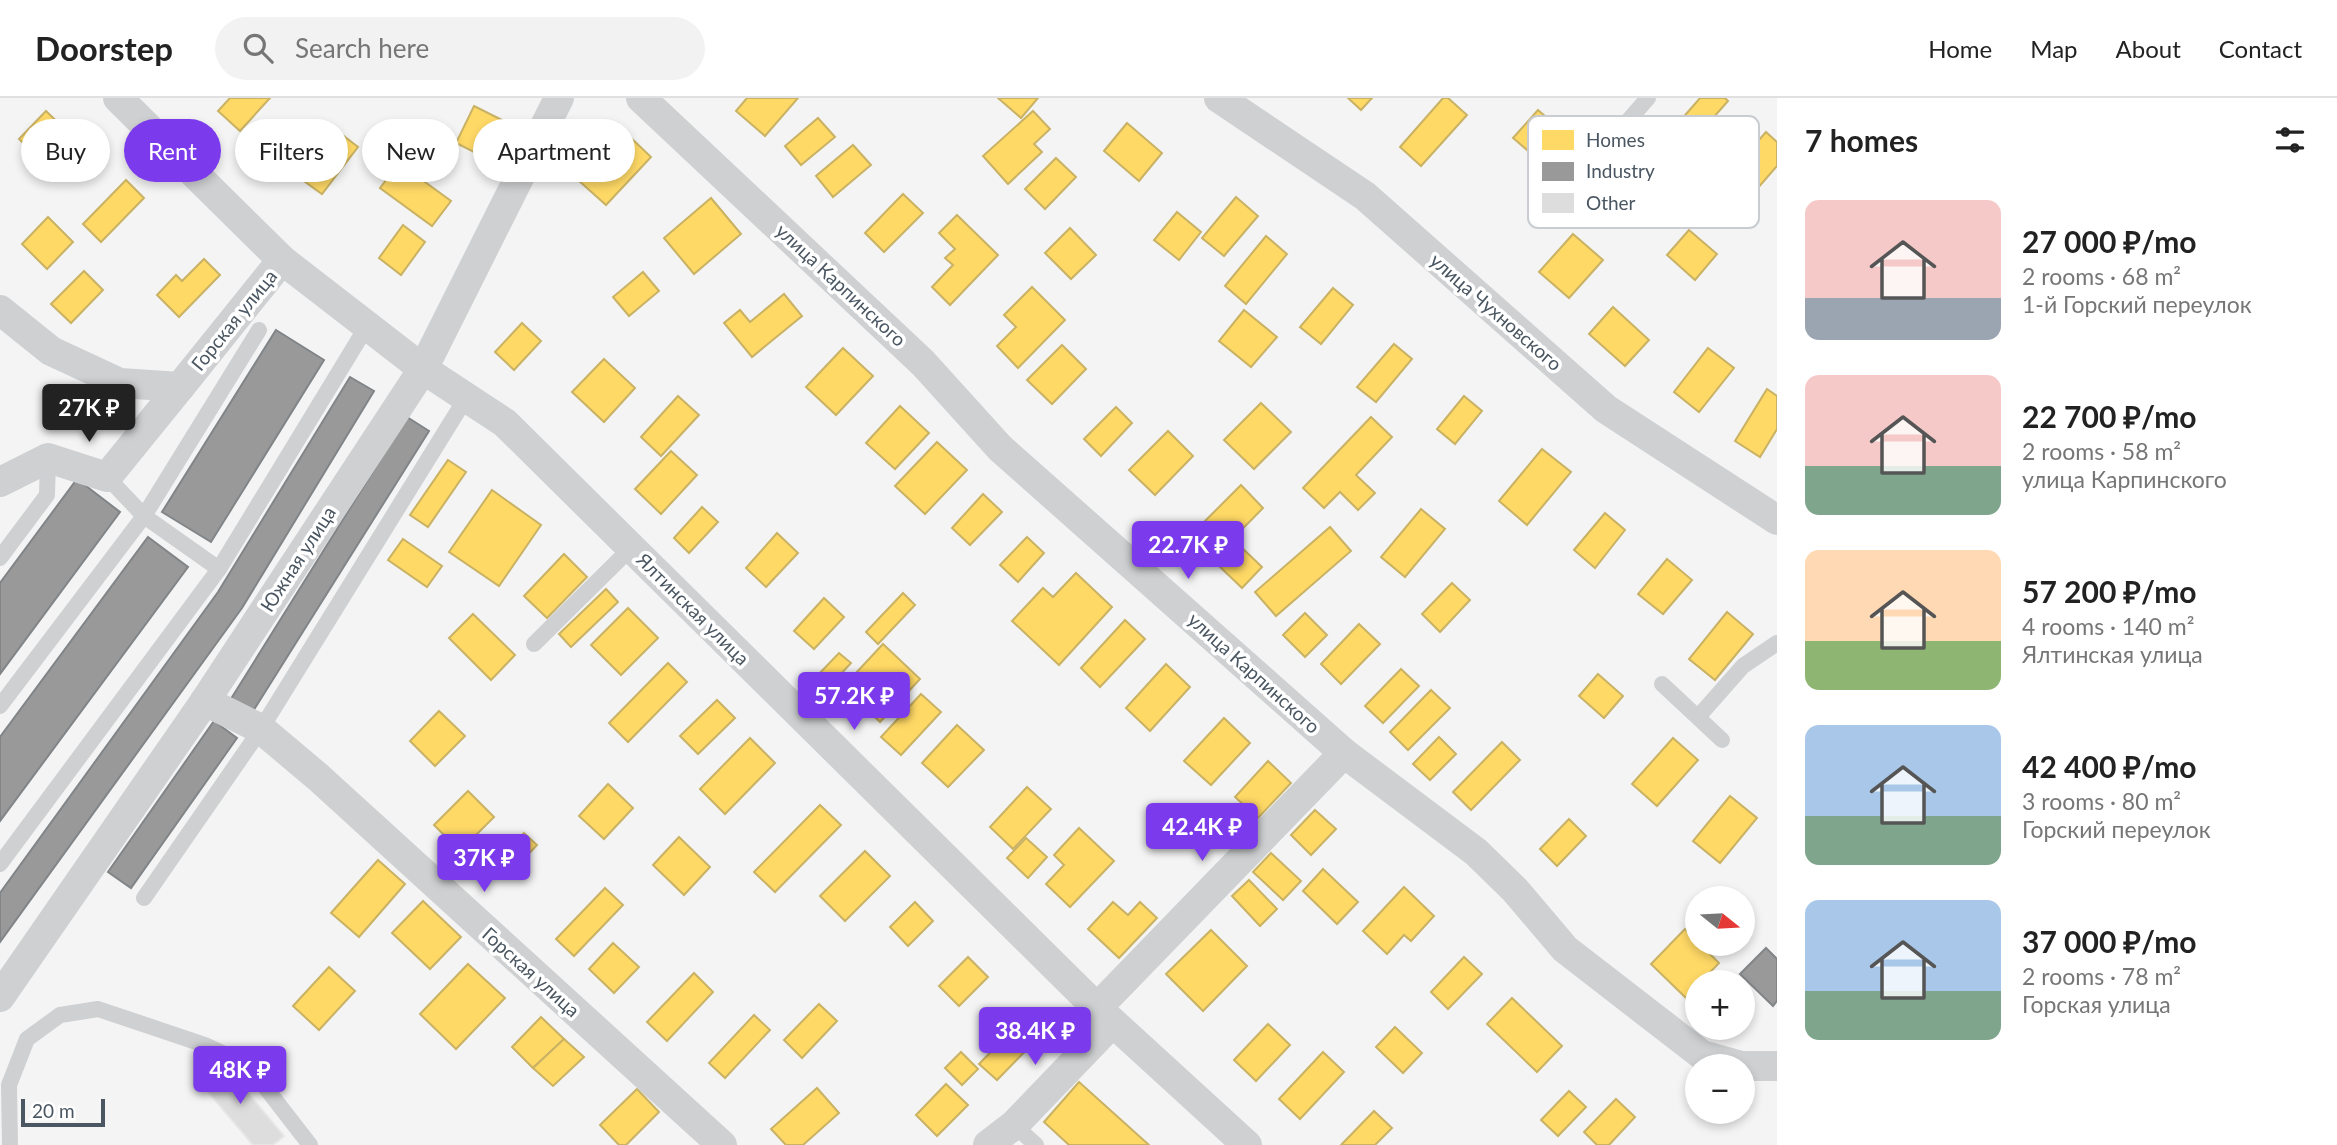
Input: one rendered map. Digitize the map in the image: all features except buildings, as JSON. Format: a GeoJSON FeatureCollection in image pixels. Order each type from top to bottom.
{"type":"FeatureCollection","features":[{"type":"Feature","properties":{"kind":"street","name":"Ялтинская улица"},"geometry":{"type":"LineString","coordinates":[[118,98],[282,260],[423,369],[505,423],[1105,1016],[1247,1145]]}},
{"type":"Feature","properties":{"kind":"street","name":"Южная улица"},"geometry":{"type":"LineString","coordinates":[[0,997],[205,701],[423,369],[559,98]]}},
{"type":"Feature","properties":{"kind":"street","name":"улица Карпинского"},"geometry":{"type":"LineString","coordinates":[[641,98],[923,363],[1000,448],[1344,753],[1476,852],[1515,890],[1565,949],[1701,1054]]}},
{"type":"Feature","properties":{"kind":"street","name":"улица Чухновского"},"geometry":{"type":"LineString","coordinates":[[1219,98],[1365,197],[1606,409],[1777,520]]}},
{"type":"Feature","properties":{"kind":"street","name":"Горская улица"},"geometry":{"type":"LineString","coordinates":[[0,310],[51,351],[120,383],[180,387],[282,260]]}},
{"type":"Feature","properties":{"kind":"street"},"geometry":{"type":"LineString","coordinates":[[0,482],[48,458],[107,477],[180,387]]}},
{"type":"Feature","properties":{"kind":"street","name":"Горская улица"},"geometry":{"type":"LineString","coordinates":[[205,701],[261,729],[318,777],[722,1145]]}},
{"type":"Feature","properties":{"kind":"street"},"geometry":{"type":"LineString","coordinates":[[988,1145],[1014,1125],[1105,1016],[1344,753]]}},
{"type":"Feature","properties":{"kind":"street","name":"улица Карпинского"},"geometry":{"type":"LineString","coordinates":[[1755,1066],[1777,1066]]}},
{"type":"Feature","properties":{"kind":"lane"},"geometry":{"type":"LineString","coordinates":[[1632,116],[1648,98]]}},
{"type":"Feature","properties":{"kind":"lane"},"geometry":{"type":"LineString","coordinates":[[0,864],[219,569],[367,326]]}},
{"type":"Feature","properties":{"kind":"lane"},"geometry":{"type":"LineString","coordinates":[[0,706],[144,516],[260,330]]}},
{"type":"Feature","properties":{"kind":"lane"},"geometry":{"type":"LineString","coordinates":[[144,898],[261,729],[466,398]]}},
{"type":"Feature","properties":{"kind":"lane"},"geometry":{"type":"LineString","coordinates":[[0,558],[47,495],[48,458]]}},
{"type":"Feature","properties":{"kind":"lane"},"geometry":{"type":"LineString","coordinates":[[107,477],[144,516],[219,569]]}},
{"type":"Feature","properties":{"kind":"lane"},"geometry":{"type":"LineString","coordinates":[[534,644],[631,548]]}},
{"type":"Feature","properties":{"kind":"lane"},"geometry":{"type":"LineString","coordinates":[[1698,717],[1743,666],[1777,643]]}},
{"type":"Feature","properties":{"kind":"lane"},"geometry":{"type":"LineString","coordinates":[[1662,684],[1722,740]]}},
{"type":"Feature","properties":{"kind":"lane"},"geometry":{"type":"LineString","coordinates":[[10,1145],[9,1085],[27,1039],[60,1016],[98,1009],[205,1045],[248,1065],[310,1145]]}},
{"type":"Feature","properties":{"kind":"lane"},"geometry":{"type":"LineString","coordinates":[[1014,1125],[1036,1145]]}}]}
